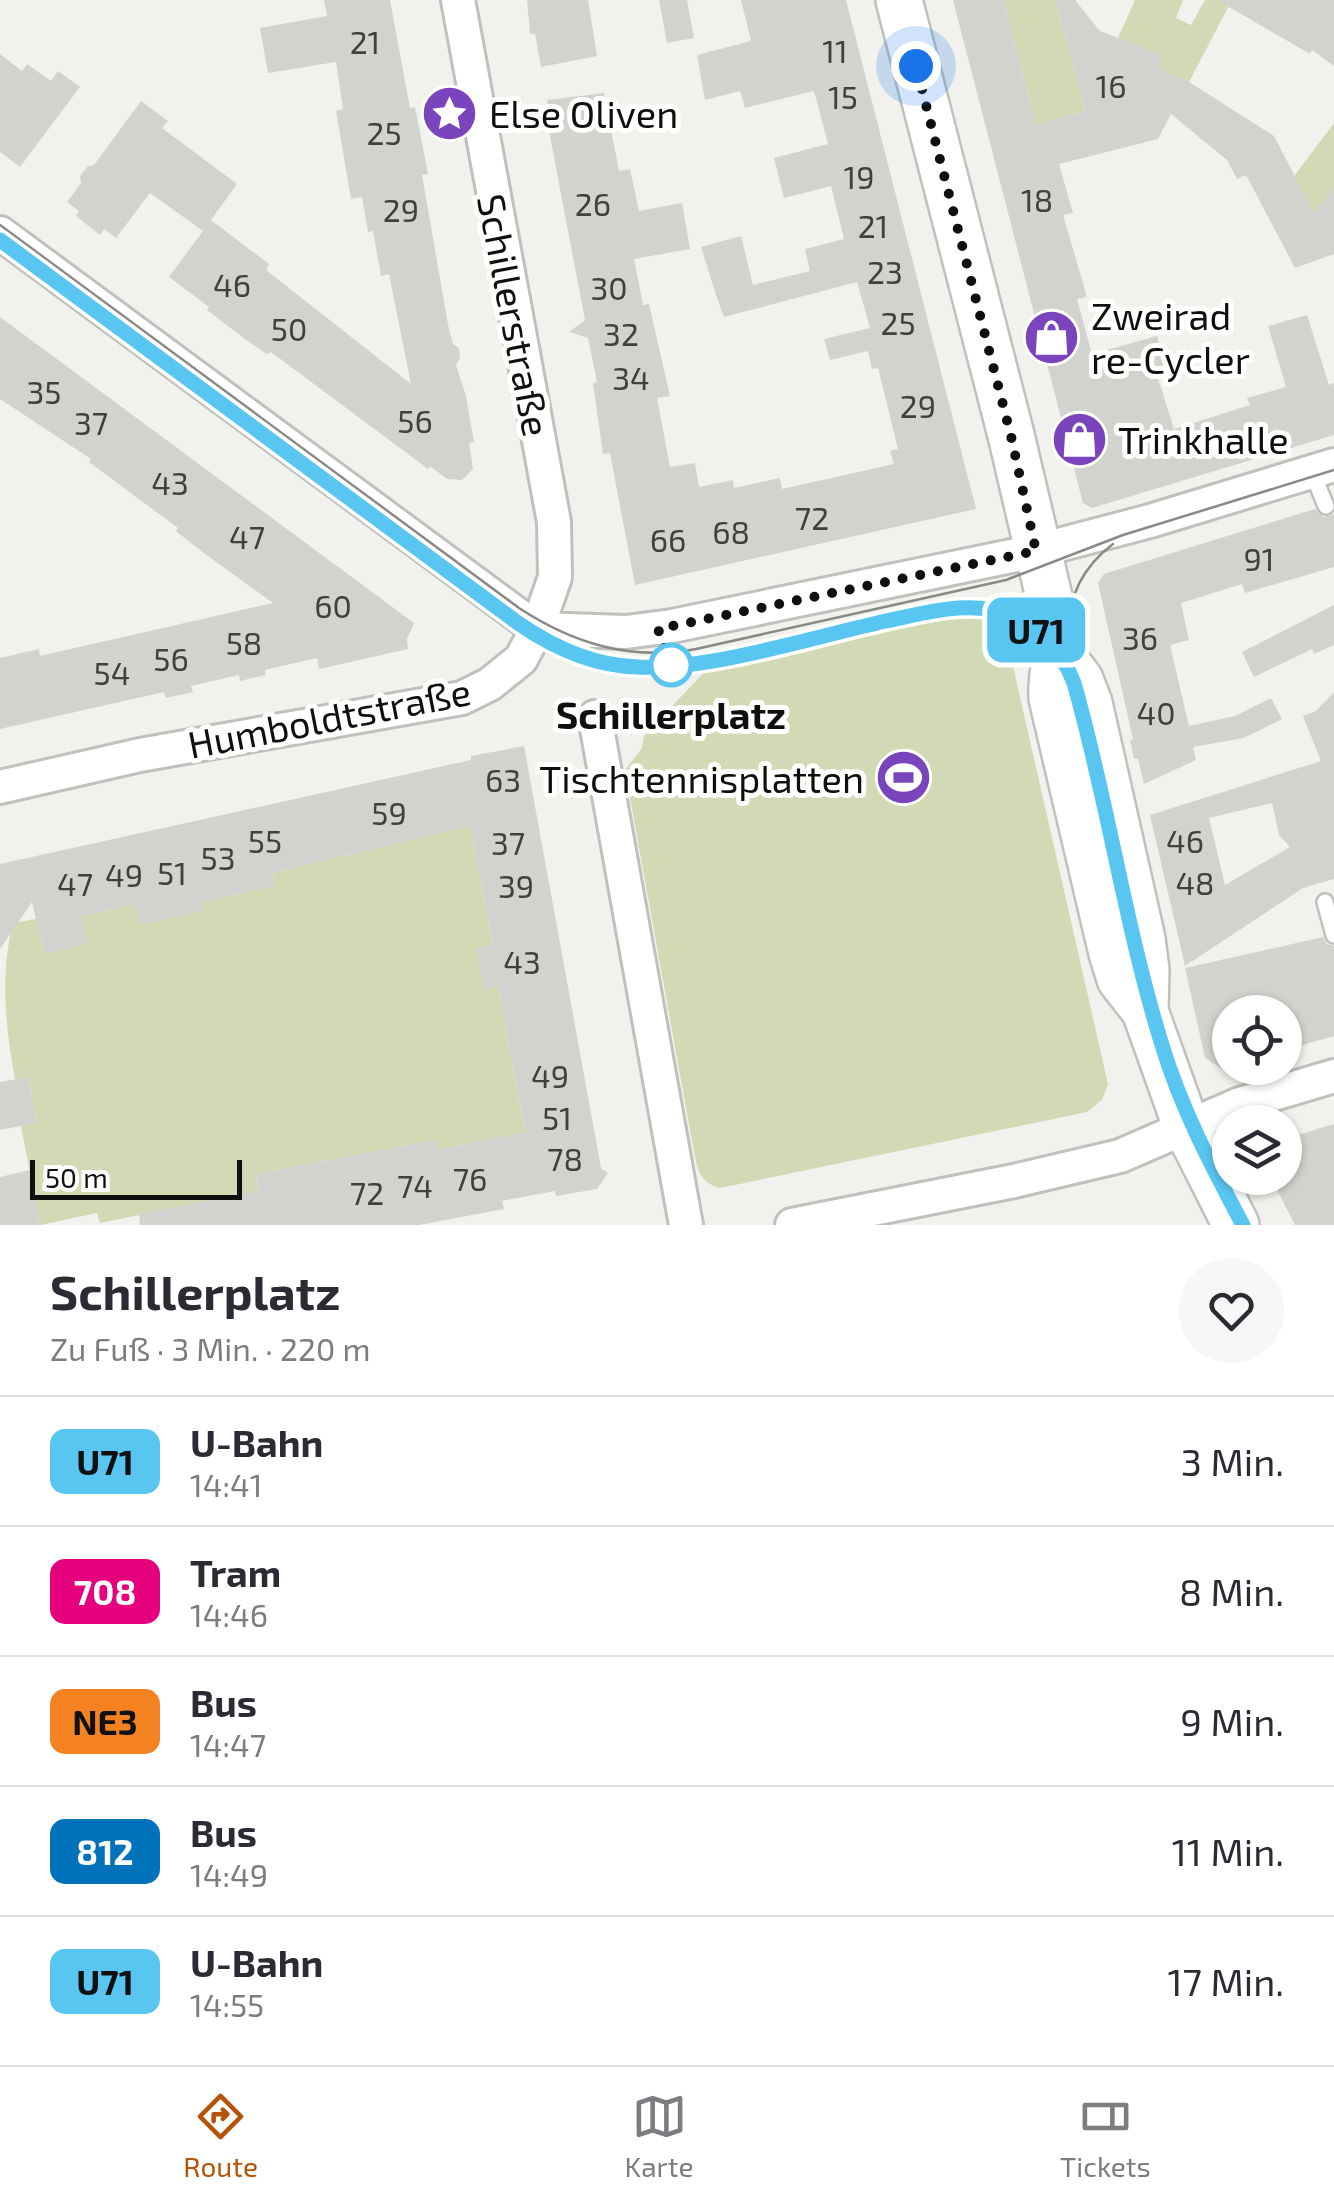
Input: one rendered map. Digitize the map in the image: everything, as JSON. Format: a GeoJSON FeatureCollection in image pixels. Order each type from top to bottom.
{"type":"FeatureCollection","features":[{"type":"Feature","properties":{"kind":"street","name":"Schillerstraße"},"geometry":{"type":"LineString","coordinates":[[458,0],[554,522],[555,577],[537,629]]}},
{"type":"Feature","properties":{"kind":"street"},"geometry":{"type":"LineString","coordinates":[[899,0],[1011,436],[1059,652],[1080,680],[1088,703],[1142,939],[1146,1010],[1186,1126],[1236,1225]]}},
{"type":"Feature","properties":{"kind":"street"},"geometry":{"type":"LineString","coordinates":[[0,233],[537,629],[658,629],[1036,551],[1323,468]]}},
{"type":"Feature","properties":{"kind":"street","name":"Humboldtstraße"},"geometry":{"type":"LineString","coordinates":[[0,787],[140,754],[462,698],[490,684],[521,659],[537,629]]}},
{"type":"Feature","properties":{"kind":"street"},"geometry":{"type":"LineString","coordinates":[[595,717],[686,1225]]}},
{"type":"Feature","properties":{"kind":"street"},"geometry":{"type":"LineString","coordinates":[[792,1225],[1120,1156],[1240,1104],[1334,1076]]}},
{"type":"Feature","properties":{"kind":"lane"},"geometry":{"type":"LineString","coordinates":[[1323,468],[1326,506]]}},
{"type":"Feature","properties":{"kind":"lane"},"geometry":{"type":"LineString","coordinates":[[1325,902],[1334,935]]}},
{"type":"Feature","properties":{"kind":"green space"},"geometry":{"type":"Polygon","coordinates":[[[1004,0],[1055,0],[1085,111],[1036,125],[1004,0]]]}},
{"type":"Feature","properties":{"kind":"green space"},"geometry":{"type":"Polygon","coordinates":[[[1135,0],[1183,0],[1176,18],[1191,25],[1205,0],[1232,0],[1189,82],[1160,69],[1160,55],[1118,38],[1135,0]]]}},
{"type":"Feature","properties":{"kind":"green space"},"geometry":{"type":"Polygon","coordinates":[[[1334,123],[1334,188],[1314,213],[1294,176],[1334,123]]]}},
{"type":"Feature","properties":{"kind":"green space","name":"Schillerplatz"},"geometry":{"type":"Polygon","coordinates":[[[968,614],[995,621],[1005,631],[1108,1084],[1102,1100],[1087,1112],[720,1188],[713,1186],[701,1175],[694,1152],[625,770],[642,748],[644,736],[709,667],[932,615],[968,614]]]}},
{"type":"Feature","properties":{"kind":"green space"},"geometry":{"type":"Polygon","coordinates":[[[470,826],[493,945],[476,948],[484,988],[498,986],[528,1149],[490,1139],[437,1150],[435,1140],[256,1174],[259,1191],[100,1223],[97,1213],[40,1225],[21,1126],[37,1123],[28,1077],[15,1079],[7,1020],[6,961],[13,923],[36,919],[44,954],[87,944],[81,916],[135,904],[140,924],[202,902],[275,886],[272,873],[470,826]]]}},
{"type":"Feature","properties":{"kind":"building"},"geometry":{"type":"Polygon","coordinates":[[[324,0],[390,0],[410,108],[415,107],[428,174],[422,175],[449,330],[453,344],[459,348],[456,365],[474,442],[469,443],[473,469],[462,480],[447,479],[430,466],[428,469],[271,352],[267,354],[245,339],[169,277],[211,220],[269,264],[266,270],[411,384],[389,274],[381,276],[362,197],[351,199],[336,111],[343,109],[336,62],[268,73],[260,28],[327,16],[324,0]]]}},
{"type":"Feature","properties":{"kind":"building"},"geometry":{"type":"Polygon","coordinates":[[[527,0],[588,0],[597,56],[541,67],[535,34],[530,34],[527,0]]]}},
{"type":"Feature","properties":{"kind":"building"},"geometry":{"type":"Polygon","coordinates":[[[659,0],[687,0],[694,38],[667,43],[659,0]]]}},
{"type":"Feature","properties":{"kind":"building"},"geometry":{"type":"Polygon","coordinates":[[[741,0],[846,0],[976,509],[635,585],[610,453],[603,454],[593,383],[597,382],[588,338],[569,332],[585,320],[550,136],[547,100],[604,93],[619,171],[630,169],[639,211],[682,203],[690,249],[634,259],[643,305],[649,304],[670,396],[657,398],[670,467],[695,463],[699,487],[733,480],[734,488],[780,478],[782,489],[894,464],[890,451],[898,449],[878,368],[872,369],[868,351],[830,360],[824,339],[870,328],[857,282],[724,317],[716,295],[701,247],[741,236],[753,285],[810,271],[805,249],[844,239],[831,186],[784,198],[774,158],[828,144],[814,91],[745,108],[740,91],[705,100],[697,55],[751,41],[741,0]]]}},
{"type":"Feature","properties":{"kind":"building"},"geometry":{"type":"Polygon","coordinates":[[[953,0],[1004,0],[1036,125],[1085,111],[1055,0],[1075,0],[1100,31],[1161,55],[1160,69],[1189,82],[1274,136],[1314,213],[1334,188],[1334,254],[1295,268],[1246,175],[1237,179],[1227,160],[1171,114],[1158,139],[1059,164],[1073,213],[1063,215],[1087,297],[1077,299],[1092,354],[1157,336],[1167,376],[1158,378],[1174,429],[1250,405],[1247,398],[1286,387],[1268,326],[1307,315],[1329,385],[1334,383],[1334,435],[1092,508],[1083,503],[953,0]]]}},
{"type":"Feature","properties":{"kind":"building"},"geometry":{"type":"Polygon","coordinates":[[[1217,0],[1334,0],[1334,66],[1312,50],[1310,54],[1217,0]]]}},
{"type":"Feature","properties":{"kind":"building"},"geometry":{"type":"Polygon","coordinates":[[[0,54],[22,71],[27,64],[51,81],[58,71],[80,87],[20,167],[0,152],[0,54]]]}},
{"type":"Feature","properties":{"kind":"building"},"geometry":{"type":"Polygon","coordinates":[[[141,101],[168,121],[162,128],[237,184],[203,231],[150,193],[116,238],[104,229],[100,235],[76,216],[79,211],[67,202],[81,183],[80,176],[94,165],[141,101]]]}},
{"type":"Feature","properties":{"kind":"building"},"geometry":{"type":"Polygon","coordinates":[[[0,317],[414,623],[407,639],[408,649],[319,669],[317,658],[265,670],[266,675],[240,681],[239,675],[191,686],[193,692],[166,698],[164,692],[0,729],[0,658],[39,649],[40,656],[273,603],[201,551],[176,531],[178,528],[89,462],[91,459],[0,399],[0,317]]]}},
{"type":"Feature","properties":{"kind":"building"},"geometry":{"type":"Polygon","coordinates":[[[1315,509],[1324,517],[1334,514],[1334,567],[1245,593],[1242,584],[1181,603],[1189,640],[1170,645],[1189,726],[1235,716],[1271,698],[1282,719],[1244,738],[1193,747],[1196,760],[1144,784],[1138,759],[1134,759],[1130,740],[1133,739],[1098,583],[1104,574],[1315,509]]]}},
{"type":"Feature","properties":{"kind":"building"},"geometry":{"type":"Polygon","coordinates":[[[1334,605],[1334,645],[1314,654],[1312,649],[1254,677],[1242,652],[1334,605]]]}},
{"type":"Feature","properties":{"kind":"building"},"geometry":{"type":"Polygon","coordinates":[[[1334,692],[1334,879],[1303,888],[1185,966],[1150,815],[1321,761],[1303,716],[1316,711],[1334,692]],[[1272,803],[1209,818],[1225,885],[1290,847],[1279,835],[1272,803]]]}},
{"type":"Feature","properties":{"kind":"building"},"geometry":{"type":"Polygon","coordinates":[[[524,746],[601,1168],[608,1173],[597,1189],[556,1196],[555,1191],[502,1201],[504,1209],[419,1225],[140,1225],[139,1214],[259,1191],[256,1174],[435,1140],[437,1150],[525,1132],[498,986],[484,989],[476,948],[493,945],[470,826],[272,873],[275,886],[202,902],[204,911],[140,925],[135,904],[81,916],[88,944],[44,954],[32,902],[0,949],[0,864],[524,746]]]}},
{"type":"Feature","properties":{"kind":"building"},"geometry":{"type":"Polygon","coordinates":[[[1323,937],[1334,946],[1334,1036],[1302,1045],[1302,995],[1212,995],[1212,1062],[1205,1058],[1185,968],[1323,937]]]}},
{"type":"Feature","properties":{"kind":"building"},"geometry":{"type":"Polygon","coordinates":[[[28,1077],[37,1123],[0,1130],[0,1082],[28,1077]]]}},
{"type":"Feature","properties":{"kind":"building"},"geometry":{"type":"Polygon","coordinates":[[[1334,1124],[1334,1225],[1295,1225],[1280,1195],[1302,1195],[1302,1134],[1334,1124]]]}},
{"type":"Feature","properties":{"kind":"building"},"geometry":{"type":"Polygon","coordinates":[[[30,1170],[40,1225],[0,1225],[0,1177],[30,1170]]]}},
{"type":"Feature","properties":{"kind":"tram line"},"geometry":{"type":"LineString","coordinates":[[0,225],[519,608],[582,640],[626,651],[696,649],[1006,580],[1123,535],[1334,470]]}},
{"type":"Feature","properties":{"kind":"tram line"},"geometry":{"type":"LineString","coordinates":[[1113,544],[1090,567],[1075,593],[1069,623],[1070,655],[1134,941],[1163,1048],[1203,1149],[1243,1225]]}},
{"type":"Feature","properties":{"kind":"tram line"},"geometry":{"type":"LineString","coordinates":[[905,617],[965,610],[1015,618],[1054,648],[1069,673],[1080,704]]}},
{"type":"Feature","properties":{"kind":"metro line","name":"U71"},"geometry":{"type":"LineString","coordinates":[[0,240],[518,623],[570,653],[615,665],[688,664],[955,608],[1006,614],[1040,633],[1054,646],[1074,683],[1149,1004],[1163,1048],[1184,1106],[1243,1225]]}},
{"type":"Feature","properties":{"kind":"place","name":"Else Oliven"},"geometry":{"type":"Point","coordinates":[450,113]}},
{"type":"Feature","properties":{"kind":"place","name":"Zweirad re-Cycler"},"geometry":{"type":"Point","coordinates":[1052,337]}},
{"type":"Feature","properties":{"kind":"place","name":"Trinkhalle"},"geometry":{"type":"Point","coordinates":[1079,439]}},
{"type":"Feature","properties":{"kind":"place","name":"Schillerplatz"},"geometry":{"type":"Point","coordinates":[671,665]}},
{"type":"Feature","properties":{"kind":"place","name":"Tischtennisplatten"},"geometry":{"type":"Point","coordinates":[903,778]}},
{"type":"Feature","properties":{"kind":"route"},"geometry":{"type":"LineString","coordinates":[[671,665],[658,629],[1036,551],[1011,436],[916,66]]}}]}
